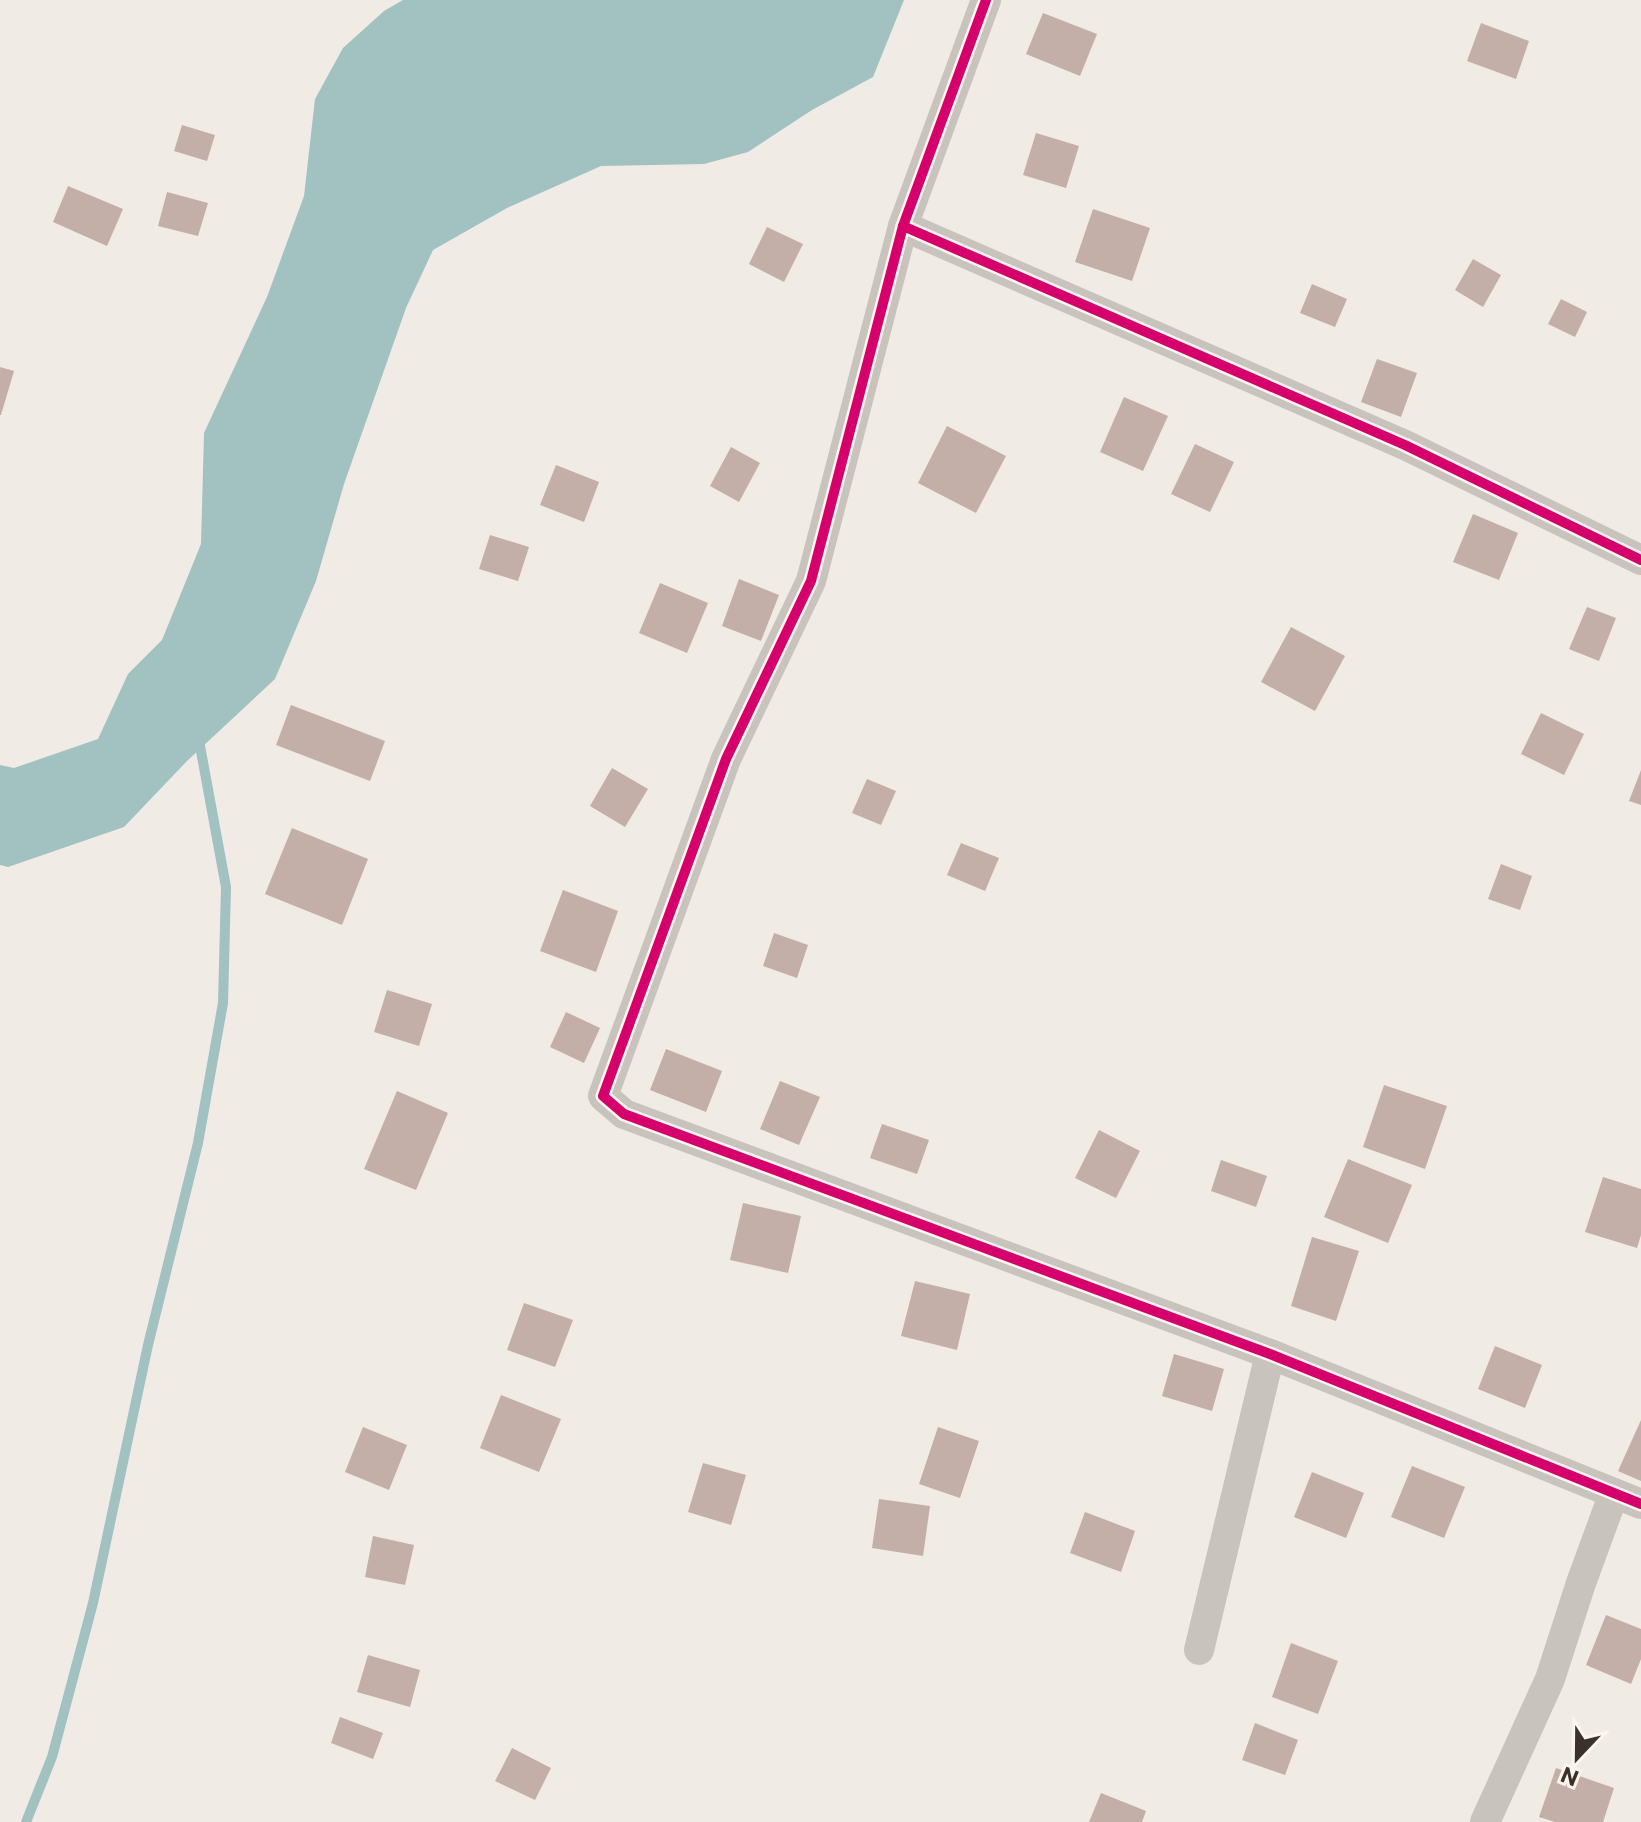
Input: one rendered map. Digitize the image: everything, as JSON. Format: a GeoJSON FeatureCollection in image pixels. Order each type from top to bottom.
{"type":"FeatureCollection","features":[{"type":"Feature","properties":{"kind":"street"},"geometry":{"type":"LineString","coordinates":[[986,0],[903,226],[811,581],[726,759],[603,1096],[624,1114],[1270,1354],[1628,1498],[1581,1583],[1550,1679],[1485,1822]]}},
{"type":"Feature","properties":{"kind":"street"},"geometry":{"type":"LineString","coordinates":[[903,226],[1405,445],[1641,560]]}},
{"type":"Feature","properties":{"kind":"street"},"geometry":{"type":"LineString","coordinates":[[1199,1650],[1270,1354]]}},
{"type":"Feature","properties":{"kind":"water"},"geometry":{"type":"Polygon","coordinates":[[[403,0],[904,0],[873,77],[812,110],[748,152],[704,164],[601,166],[507,208],[433,250],[406,308],[344,484],[316,581],[275,679],[187,761],[124,827],[8,867],[0,865],[0,765],[14,768],[98,739],[128,674],[162,640],[201,544],[204,433],[267,297],[304,196],[315,99],[343,48],[384,11],[403,0]]]}},
{"type":"Feature","properties":{"kind":"building"},"geometry":{"type":"Polygon","coordinates":[[[1043,13],[1097,34],[1080,76],[1026,54],[1043,13]]]}},
{"type":"Feature","properties":{"kind":"building"},"geometry":{"type":"Polygon","coordinates":[[[1481,23],[1529,41],[1516,79],[1467,61],[1481,23]]]}},
{"type":"Feature","properties":{"kind":"building"},"geometry":{"type":"Polygon","coordinates":[[[182,125],[215,135],[207,161],[174,151],[182,125]]]}},
{"type":"Feature","properties":{"kind":"building"},"geometry":{"type":"Polygon","coordinates":[[[1036,133],[1079,146],[1066,188],[1023,175],[1036,133]]]}},
{"type":"Feature","properties":{"kind":"building"},"geometry":{"type":"Polygon","coordinates":[[[68,186],[123,209],[107,246],[53,222],[68,186]]]}},
{"type":"Feature","properties":{"kind":"building"},"geometry":{"type":"Polygon","coordinates":[[[167,192],[208,203],[198,236],[158,226],[167,192]]]}},
{"type":"Feature","properties":{"kind":"building"},"geometry":{"type":"Polygon","coordinates":[[[1093,209],[1150,228],[1132,281],[1075,262],[1093,209]]]}},
{"type":"Feature","properties":{"kind":"building"},"geometry":{"type":"Polygon","coordinates":[[[767,227],[803,244],[784,282],[749,264],[767,227]]]}},
{"type":"Feature","properties":{"kind":"building"},"geometry":{"type":"Polygon","coordinates":[[[1473,259],[1501,275],[1483,307],[1455,290],[1473,259]]]}},
{"type":"Feature","properties":{"kind":"building"},"geometry":{"type":"Polygon","coordinates":[[[1312,284],[1347,299],[1335,327],[1300,313],[1312,284]]]}},
{"type":"Feature","properties":{"kind":"building"},"geometry":{"type":"Polygon","coordinates":[[[1561,299],[1587,312],[1575,337],[1548,324],[1561,299]]]}},
{"type":"Feature","properties":{"kind":"building"},"geometry":{"type":"Polygon","coordinates":[[[1377,359],[1417,373],[1401,417],[1361,402],[1377,359]]]}},
{"type":"Feature","properties":{"kind":"building"},"geometry":{"type":"Polygon","coordinates":[[[0,367],[14,371],[1,415],[0,415],[0,367]]]}},
{"type":"Feature","properties":{"kind":"building"},"geometry":{"type":"Polygon","coordinates":[[[1124,397],[1168,416],[1143,471],[1100,452],[1124,397]]]}},
{"type":"Feature","properties":{"kind":"building"},"geometry":{"type":"Polygon","coordinates":[[[947,426],[1006,456],[976,513],[918,483],[947,426]]]}},
{"type":"Feature","properties":{"kind":"building"},"geometry":{"type":"Polygon","coordinates":[[[1195,444],[1234,462],[1210,512],[1171,494],[1195,444]]]}},
{"type":"Feature","properties":{"kind":"building"},"geometry":{"type":"Polygon","coordinates":[[[731,447],[760,463],[739,502],[710,486],[731,447]]]}},
{"type":"Feature","properties":{"kind":"building"},"geometry":{"type":"Polygon","coordinates":[[[556,465],[599,482],[584,522],[540,505],[556,465]]]}},
{"type":"Feature","properties":{"kind":"building"},"geometry":{"type":"Polygon","coordinates":[[[1473,514],[1518,533],[1499,580],[1453,562],[1473,514]]]}},
{"type":"Feature","properties":{"kind":"building"},"geometry":{"type":"Polygon","coordinates":[[[490,535],[529,547],[518,581],[479,569],[490,535]]]}},
{"type":"Feature","properties":{"kind":"building"},"geometry":{"type":"Polygon","coordinates":[[[739,579],[779,595],[761,641],[722,626],[739,579]]]}},
{"type":"Feature","properties":{"kind":"building"},"geometry":{"type":"Polygon","coordinates":[[[660,583],[708,603],[687,653],[639,633],[660,583]]]}},
{"type":"Feature","properties":{"kind":"building"},"geometry":{"type":"Polygon","coordinates":[[[1587,607],[1616,618],[1599,661],[1569,649],[1587,607]]]}},
{"type":"Feature","properties":{"kind":"building"},"geometry":{"type":"Polygon","coordinates":[[[1291,627],[1345,656],[1315,711],[1261,682],[1291,627]]]}},
{"type":"Feature","properties":{"kind":"building"},"geometry":{"type":"Polygon","coordinates":[[[291,705],[385,741],[370,781],[276,745],[291,705]]]}},
{"type":"Feature","properties":{"kind":"building"},"geometry":{"type":"Polygon","coordinates":[[[1541,713],[1584,734],[1564,775],[1521,754],[1541,713]]]}},
{"type":"Feature","properties":{"kind":"building"},"geometry":{"type":"Polygon","coordinates":[[[612,768],[648,789],[625,827],[590,806],[612,768]]]}},
{"type":"Feature","properties":{"kind":"building"},"geometry":{"type":"Polygon","coordinates":[[[1641,770],[1641,805],[1629,801],[1641,770]]]}},
{"type":"Feature","properties":{"kind":"building"},"geometry":{"type":"Polygon","coordinates":[[[867,779],[896,791],[881,825],[852,813],[867,779]]]}},
{"type":"Feature","properties":{"kind":"building"},"geometry":{"type":"Polygon","coordinates":[[[292,828],[368,859],[342,925],[265,894],[292,828]]]}},
{"type":"Feature","properties":{"kind":"building"},"geometry":{"type":"Polygon","coordinates":[[[961,843],[999,858],[985,891],[947,875],[961,843]]]}},
{"type":"Feature","properties":{"kind":"building"},"geometry":{"type":"Polygon","coordinates":[[[1501,864],[1532,876],[1520,910],[1488,899],[1501,864]]]}},
{"type":"Feature","properties":{"kind":"building"},"geometry":{"type":"Polygon","coordinates":[[[563,890],[618,911],[596,972],[540,951],[563,890]]]}},
{"type":"Feature","properties":{"kind":"building"},"geometry":{"type":"Polygon","coordinates":[[[774,933],[808,945],[797,978],[763,966],[774,933]]]}},
{"type":"Feature","properties":{"kind":"building"},"geometry":{"type":"Polygon","coordinates":[[[387,990],[432,1004],[419,1046],[374,1032],[387,990]]]}},
{"type":"Feature","properties":{"kind":"building"},"geometry":{"type":"Polygon","coordinates":[[[566,1012],[600,1028],[584,1063],[550,1047],[566,1012]]]}},
{"type":"Feature","properties":{"kind":"building"},"geometry":{"type":"Polygon","coordinates":[[[666,1049],[722,1071],[706,1112],[650,1090],[666,1049]]]}},
{"type":"Feature","properties":{"kind":"building"},"geometry":{"type":"Polygon","coordinates":[[[780,1081],[820,1097],[799,1145],[760,1129],[780,1081]]]}},
{"type":"Feature","properties":{"kind":"building"},"geometry":{"type":"Polygon","coordinates":[[[1384,1085],[1447,1106],[1425,1169],[1363,1147],[1384,1085]]]}},
{"type":"Feature","properties":{"kind":"building"},"geometry":{"type":"Polygon","coordinates":[[[397,1091],[448,1113],[416,1190],[364,1169],[397,1091]]]}},
{"type":"Feature","properties":{"kind":"building"},"geometry":{"type":"Polygon","coordinates":[[[882,1124],[929,1140],[917,1174],[870,1158],[882,1124]]]}},
{"type":"Feature","properties":{"kind":"building"},"geometry":{"type":"Polygon","coordinates":[[[1099,1130],[1140,1151],[1116,1198],[1075,1178],[1099,1130]]]}},
{"type":"Feature","properties":{"kind":"building"},"geometry":{"type":"Polygon","coordinates":[[[1348,1159],[1412,1185],[1388,1243],[1324,1217],[1348,1159]]]}},
{"type":"Feature","properties":{"kind":"building"},"geometry":{"type":"Polygon","coordinates":[[[1221,1160],[1267,1176],[1256,1207],[1211,1191],[1221,1160]]]}},
{"type":"Feature","properties":{"kind":"building"},"geometry":{"type":"Polygon","coordinates":[[[1603,1177],[1641,1189],[1641,1235],[1637,1248],[1585,1232],[1603,1177]]]}},
{"type":"Feature","properties":{"kind":"building"},"geometry":{"type":"Polygon","coordinates":[[[743,1203],[801,1216],[788,1273],[730,1260],[743,1203]]]}},
{"type":"Feature","properties":{"kind":"building"},"geometry":{"type":"Polygon","coordinates":[[[1312,1237],[1359,1251],[1336,1321],[1291,1306],[1312,1237]]]}},
{"type":"Feature","properties":{"kind":"building"},"geometry":{"type":"Polygon","coordinates":[[[915,1281],[970,1294],[957,1350],[901,1336],[915,1281]]]}},
{"type":"Feature","properties":{"kind":"building"},"geometry":{"type":"Polygon","coordinates":[[[524,1303],[573,1320],[555,1367],[507,1350],[524,1303]]]}},
{"type":"Feature","properties":{"kind":"building"},"geometry":{"type":"Polygon","coordinates":[[[1495,1346],[1542,1365],[1525,1408],[1478,1389],[1495,1346]]]}},
{"type":"Feature","properties":{"kind":"building"},"geometry":{"type":"Polygon","coordinates":[[[1174,1354],[1224,1369],[1212,1411],[1162,1396],[1174,1354]]]}},
{"type":"Feature","properties":{"kind":"building"},"geometry":{"type":"Polygon","coordinates":[[[501,1395],[561,1419],[539,1472],[480,1448],[501,1395]]]}},
{"type":"Feature","properties":{"kind":"building"},"geometry":{"type":"Polygon","coordinates":[[[1641,1420],[1641,1481],[1618,1471],[1641,1420]]]}},
{"type":"Feature","properties":{"kind":"building"},"geometry":{"type":"Polygon","coordinates":[[[363,1427],[407,1445],[389,1490],[345,1472],[363,1427]]]}},
{"type":"Feature","properties":{"kind":"building"},"geometry":{"type":"Polygon","coordinates":[[[938,1427],[979,1441],[960,1498],[919,1484],[938,1427]]]}},
{"type":"Feature","properties":{"kind":"building"},"geometry":{"type":"Polygon","coordinates":[[[703,1463],[746,1475],[731,1525],[688,1512],[703,1463]]]}},
{"type":"Feature","properties":{"kind":"building"},"geometry":{"type":"Polygon","coordinates":[[[1412,1466],[1465,1487],[1444,1538],[1391,1517],[1412,1466]]]}},
{"type":"Feature","properties":{"kind":"building"},"geometry":{"type":"Polygon","coordinates":[[[1312,1472],[1364,1493],[1346,1538],[1294,1517],[1312,1472]]]}},
{"type":"Feature","properties":{"kind":"building"},"geometry":{"type":"Polygon","coordinates":[[[879,1499],[930,1506],[923,1556],[872,1548],[879,1499]]]}},
{"type":"Feature","properties":{"kind":"building"},"geometry":{"type":"Polygon","coordinates":[[[1085,1512],[1135,1531],[1121,1572],[1070,1553],[1085,1512]]]}},
{"type":"Feature","properties":{"kind":"building"},"geometry":{"type":"Polygon","coordinates":[[[373,1536],[414,1545],[405,1585],[365,1577],[373,1536]]]}},
{"type":"Feature","properties":{"kind":"building"},"geometry":{"type":"Polygon","coordinates":[[[1606,1615],[1641,1629],[1641,1659],[1631,1684],[1586,1665],[1606,1615]]]}},
{"type":"Feature","properties":{"kind":"building"},"geometry":{"type":"Polygon","coordinates":[[[1291,1643],[1338,1661],[1318,1714],[1272,1697],[1291,1643]]]}},
{"type":"Feature","properties":{"kind":"building"},"geometry":{"type":"Polygon","coordinates":[[[368,1655],[420,1670],[410,1707],[357,1692],[368,1655]]]}},
{"type":"Feature","properties":{"kind":"building"},"geometry":{"type":"Polygon","coordinates":[[[340,1717],[383,1733],[373,1759],[331,1743],[340,1717]]]}},
{"type":"Feature","properties":{"kind":"building"},"geometry":{"type":"Polygon","coordinates":[[[1255,1723],[1298,1740],[1285,1775],[1242,1760],[1255,1723]]]}},
{"type":"Feature","properties":{"kind":"building"},"geometry":{"type":"Polygon","coordinates":[[[512,1748],[551,1768],[535,1800],[495,1781],[512,1748]]]}},
{"type":"Feature","properties":{"kind":"building"},"geometry":{"type":"Polygon","coordinates":[[[1556,1768],[1614,1788],[1603,1822],[1555,1822],[1539,1817],[1556,1768]]]}},
{"type":"Feature","properties":{"kind":"building"},"geometry":{"type":"Polygon","coordinates":[[[1101,1793],[1146,1811],[1142,1822],[1089,1822],[1101,1793]]]}},
{"type":"Feature","properties":{"kind":"waterway"},"geometry":{"type":"LineString","coordinates":[[26,1822],[52,1757],[93,1603],[148,1345],[198,1143],[223,1003],[226,887],[198,735]]}},
{"type":"Feature","properties":{"kind":"cycle path"},"geometry":{"type":"LineString","coordinates":[[986,0],[903,226],[811,581],[726,759],[603,1096],[624,1114],[1270,1354],[1641,1504]]}},
{"type":"Feature","properties":{"kind":"cycle path"},"geometry":{"type":"LineString","coordinates":[[903,226],[1405,445],[1641,560]]}}]}
